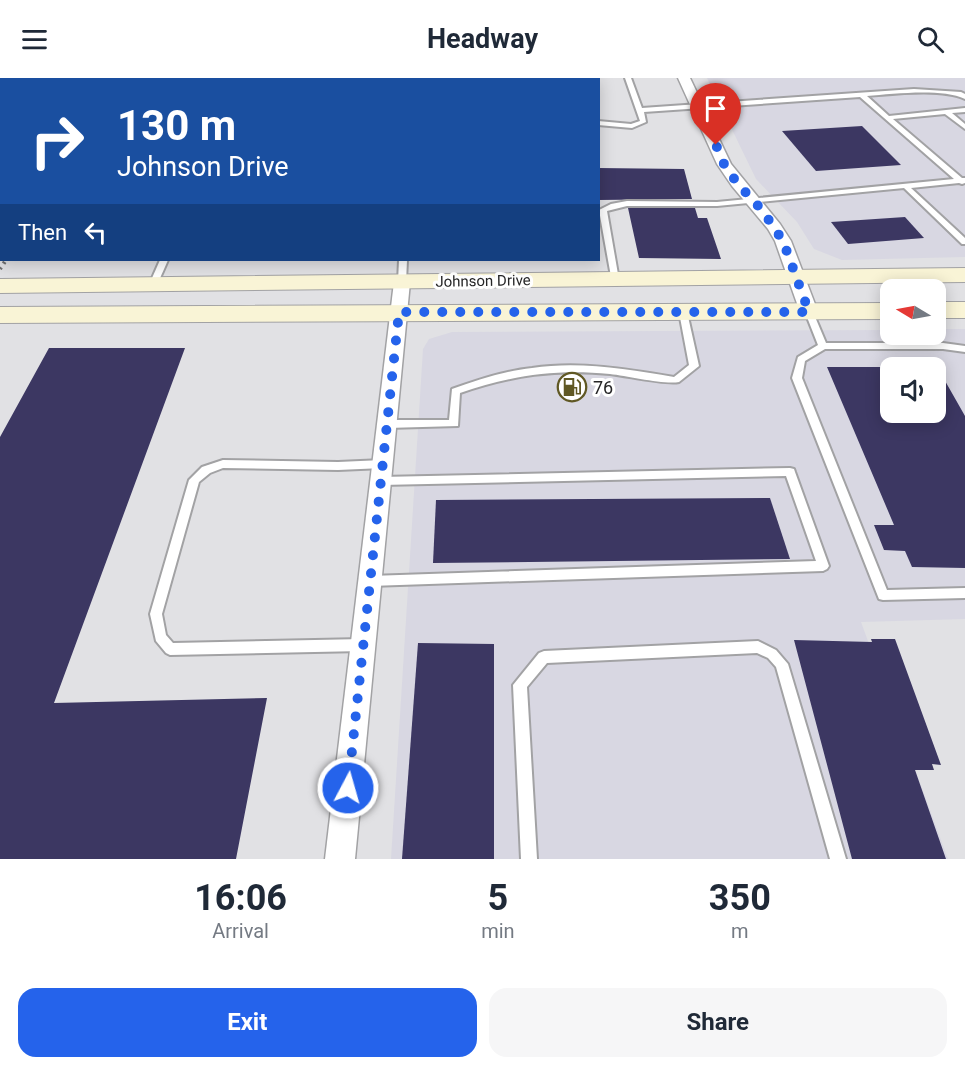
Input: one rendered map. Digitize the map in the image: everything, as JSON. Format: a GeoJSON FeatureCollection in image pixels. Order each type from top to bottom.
{"type":"FeatureCollection","features":[{"type":"Feature","properties":{"kind":"main road","name":"Johnson Drive"},"geometry":{"type":"LineString","coordinates":[[0,286],[153,285],[402,271],[615,280],[965,275]]}},
{"type":"Feature","properties":{"kind":"main road"},"geometry":{"type":"LineString","coordinates":[[946,310],[965,310]]}},
{"type":"Feature","properties":{"kind":"main road","name":"Johnson Drive"},"geometry":{"type":"LineString","coordinates":[[0,315],[880,311]]}},
{"type":"Feature","properties":{"kind":"street"},"geometry":{"type":"LineString","coordinates":[[684,78],[724,164],[737,183],[775,227],[783,241],[809,312]]}},
{"type":"Feature","properties":{"kind":"street"},"geometry":{"type":"LineString","coordinates":[[340,859],[402,271]]}},
{"type":"Feature","properties":{"kind":"lane"},"geometry":{"type":"LineString","coordinates":[[600,123],[632,126],[643,122],[628,78]]}},
{"type":"Feature","properties":{"kind":"lane"},"geometry":{"type":"LineString","coordinates":[[640,110],[914,91],[963,93]]}},
{"type":"Feature","properties":{"kind":"lane"},"geometry":{"type":"LineString","coordinates":[[862,95],[964,182]]}},
{"type":"Feature","properties":{"kind":"lane"},"geometry":{"type":"LineString","coordinates":[[888,118],[965,110]]}},
{"type":"Feature","properties":{"kind":"lane"},"geometry":{"type":"LineString","coordinates":[[946,112],[965,128]]}},
{"type":"Feature","properties":{"kind":"lane"},"geometry":{"type":"LineString","coordinates":[[615,280],[603,210],[610,207],[635,204],[713,204],[964,182]]}},
{"type":"Feature","properties":{"kind":"lane"},"geometry":{"type":"LineString","coordinates":[[905,186],[965,242]]}},
{"type":"Feature","properties":{"kind":"lane"},"geometry":{"type":"LineString","coordinates":[[153,285],[164,261]]}},
{"type":"Feature","properties":{"kind":"lane"},"geometry":{"type":"LineString","coordinates":[[387,424],[454,423],[455,391],[486,380],[556,369],[608,370],[676,380],[694,366],[683,312]]}},
{"type":"Feature","properties":{"kind":"lane"},"geometry":{"type":"LineString","coordinates":[[809,312],[823,346]]}},
{"type":"Feature","properties":{"kind":"lane"},"geometry":{"type":"LineString","coordinates":[[965,349],[942,346],[823,346],[801,359],[797,378],[883,595],[965,593]]}},
{"type":"Feature","properties":{"kind":"lane"},"geometry":{"type":"LineString","coordinates":[[363,645],[311,648],[170,649],[160,637],[156,614],[194,480],[206,470],[223,464],[338,466],[382,472],[790,472],[823,566],[370,581]]}},
{"type":"Feature","properties":{"kind":"lane"},"geometry":{"type":"LineString","coordinates":[[529,859],[520,685],[544,657],[758,647],[772,654],[782,664],[838,859]]}},
{"type":"Feature","properties":{"kind":"shaded area"},"geometry":{"type":"Polygon","coordinates":[[[707,78],[965,78],[965,257],[842,260],[814,249],[797,222],[756,179],[707,78]]]}},
{"type":"Feature","properties":{"kind":"shaded area"},"geometry":{"type":"Polygon","coordinates":[[[946,329],[965,329],[965,619],[861,622],[948,859],[391,859],[423,349],[429,339],[452,332],[880,330],[880,345],[946,345],[946,329]]]}},
{"type":"Feature","properties":{"kind":"building"},"geometry":{"type":"Polygon","coordinates":[[[862,126],[901,165],[816,171],[782,131],[862,126]]]}},
{"type":"Feature","properties":{"kind":"building"},"geometry":{"type":"Polygon","coordinates":[[[600,168],[684,169],[692,199],[600,200],[600,168]]]}},
{"type":"Feature","properties":{"kind":"building"},"geometry":{"type":"Polygon","coordinates":[[[628,208],[695,208],[698,218],[707,218],[721,259],[639,258],[628,208]]]}},
{"type":"Feature","properties":{"kind":"building"},"geometry":{"type":"Polygon","coordinates":[[[905,217],[924,238],[848,244],[831,222],[905,217]]]}},
{"type":"Feature","properties":{"kind":"building"},"geometry":{"type":"Polygon","coordinates":[[[49,348],[185,348],[54,703],[267,698],[236,859],[0,859],[0,437],[49,348]]]}},
{"type":"Feature","properties":{"kind":"building"},"geometry":{"type":"Polygon","coordinates":[[[827,367],[880,367],[880,423],[946,423],[946,383],[965,416],[965,568],[912,567],[905,551],[884,550],[874,525],[894,525],[827,367]]]}},
{"type":"Feature","properties":{"kind":"building"},"geometry":{"type":"Polygon","coordinates":[[[770,498],[790,559],[433,563],[436,500],[770,498]]]}},
{"type":"Feature","properties":{"kind":"building"},"geometry":{"type":"Polygon","coordinates":[[[871,639],[895,639],[941,765],[932,764],[934,770],[915,770],[946,859],[852,859],[794,640],[872,642],[871,639]]]}},
{"type":"Feature","properties":{"kind":"building"},"geometry":{"type":"Polygon","coordinates":[[[418,643],[494,644],[494,859],[402,859],[418,643]]]}},
{"type":"Feature","properties":{"kind":"railway"},"geometry":{"type":"LineString","coordinates":[[0,269],[5,261]]}},
{"type":"Feature","properties":{"kind":"place","name":"76"},"geometry":{"type":"Point","coordinates":[572,387]}},
{"type":"Feature","properties":{"kind":"route"},"geometry":{"type":"LineString","coordinates":[[348,788],[399,312],[809,312],[783,241],[762,210],[737,183],[724,164],[716,145]]}}]}
